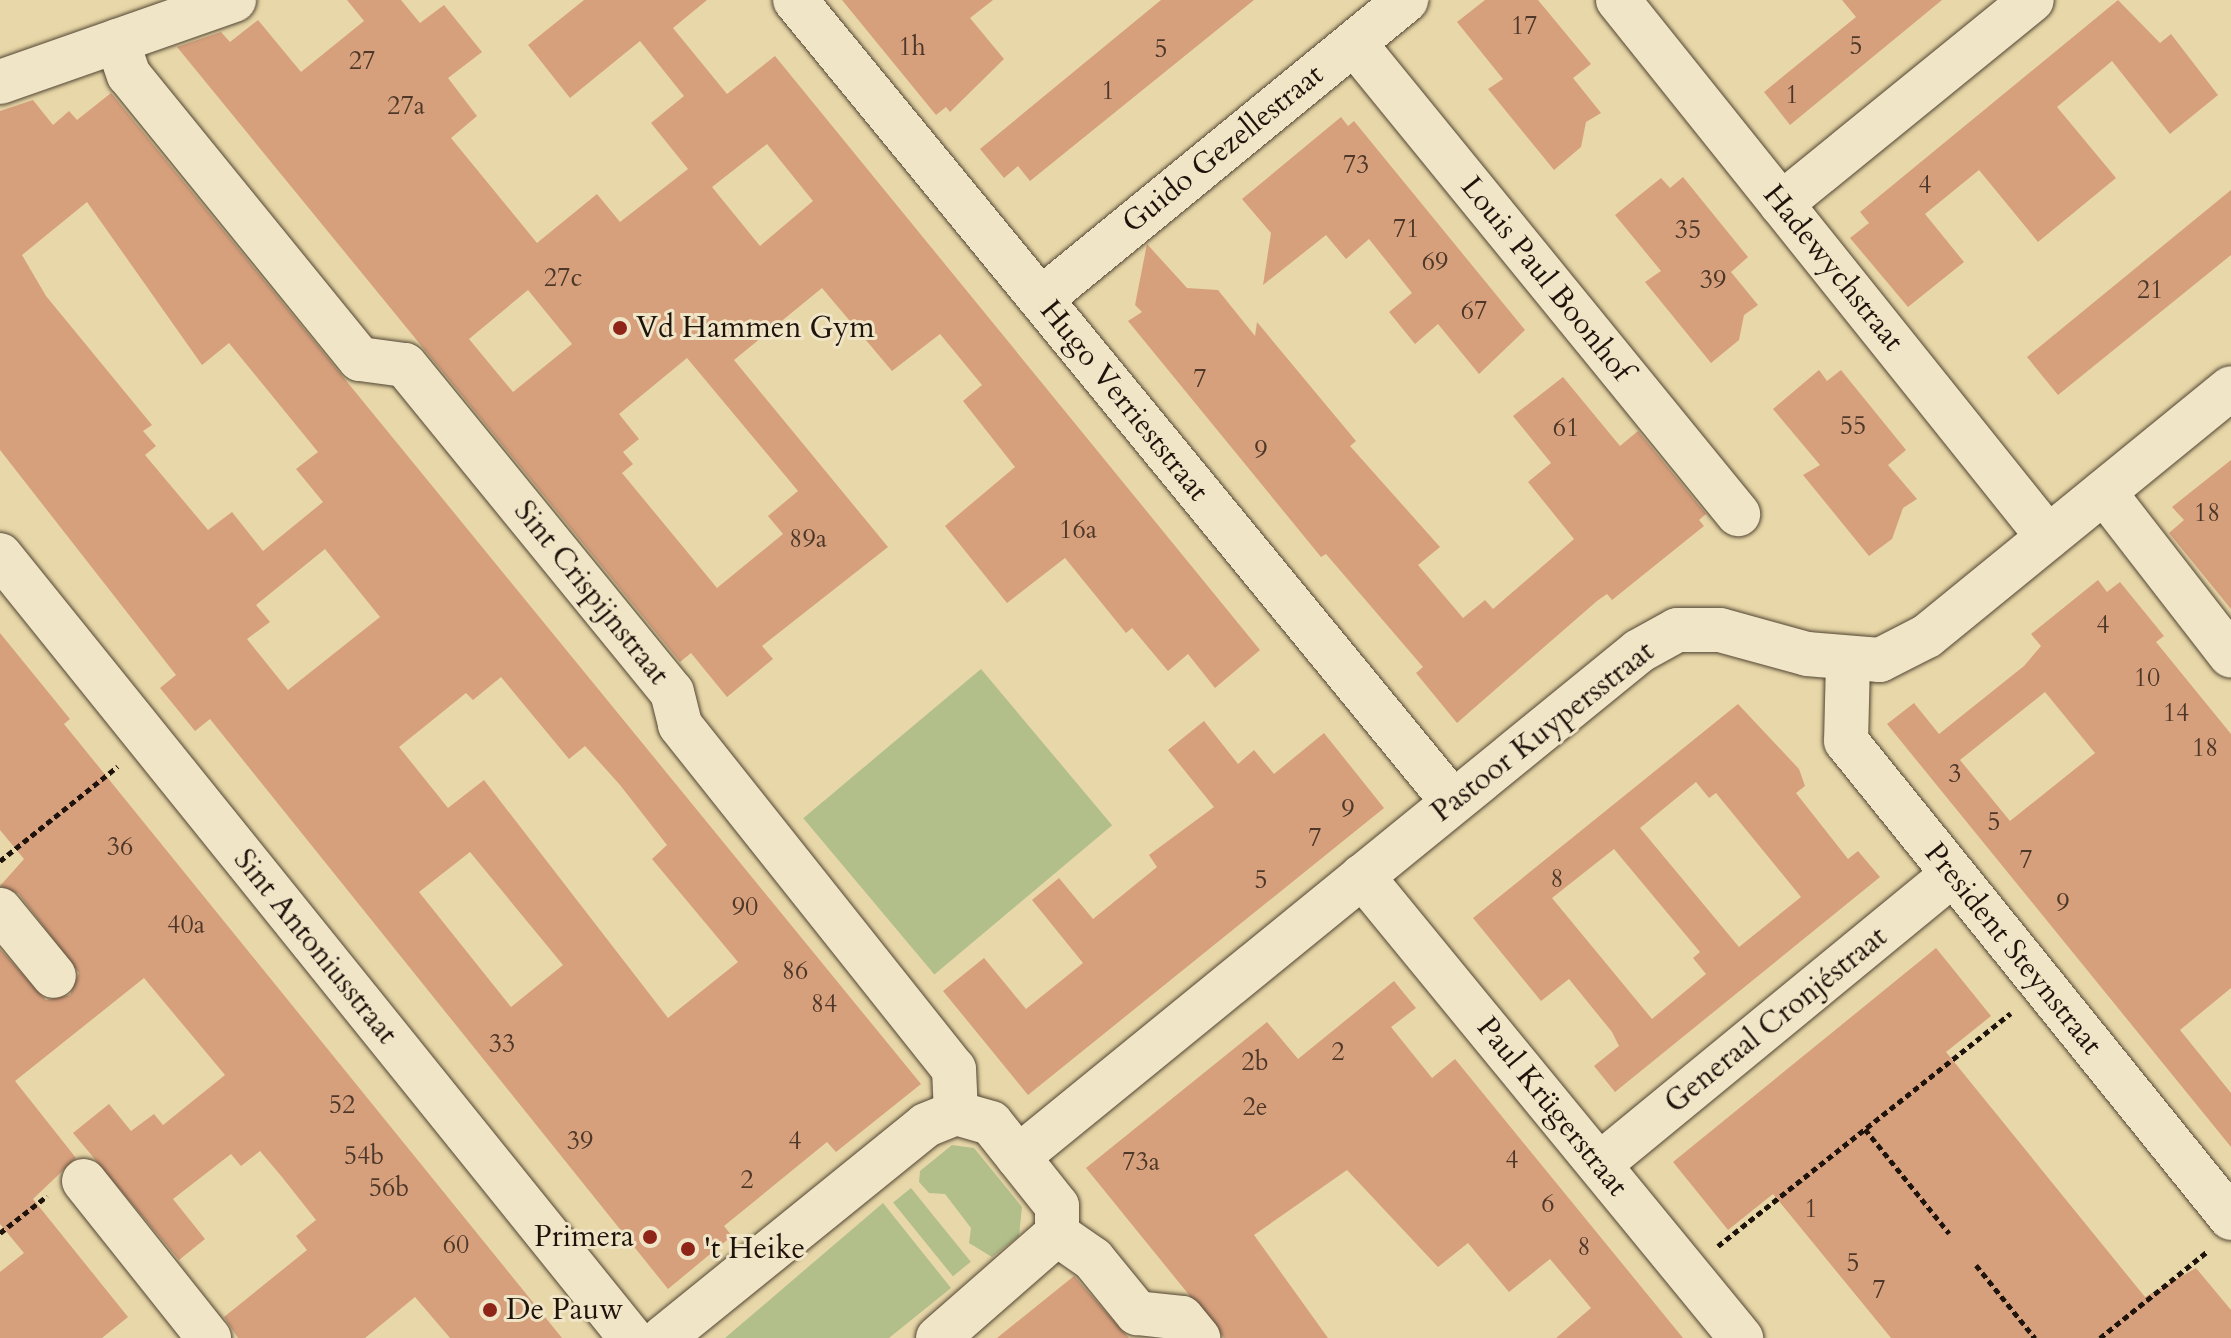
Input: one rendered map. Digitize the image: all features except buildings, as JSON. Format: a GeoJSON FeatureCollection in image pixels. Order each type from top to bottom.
{"type":"FeatureCollection","features":[{"type":"Feature","properties":{"kind":"street"},"geometry":{"type":"LineString","coordinates":[[0,82],[234,0]]}},
{"type":"Feature","properties":{"kind":"street","name":"Hugo Verrieststraat"},"geometry":{"type":"LineString","coordinates":[[795,0],[1453,802]]}},
{"type":"Feature","properties":{"kind":"street","name":"Guido Gezellestraat"},"geometry":{"type":"LineString","coordinates":[[1041,299],[1406,0]]}},
{"type":"Feature","properties":{"kind":"street","name":"Hadewychstraat"},"geometry":{"type":"LineString","coordinates":[[1618,0],[2048,537]]}},
{"type":"Feature","properties":{"kind":"street"},"geometry":{"type":"LineString","coordinates":[[1781,204],[2032,0]]}},
{"type":"Feature","properties":{"kind":"street","name":"Sint Crispijnstraat"},"geometry":{"type":"LineString","coordinates":[[117,41],[129,75],[360,359],[405,365],[672,692],[680,725],[954,1069],[956,1113]]}},
{"type":"Feature","properties":{"kind":"street","name":"Louis Paul Boonhof"},"geometry":{"type":"LineString","coordinates":[[1354,43],[1738,514]]}},
{"type":"Feature","properties":{"kind":"street","name":"Pastoor Kuypersstraat"},"geometry":{"type":"LineString","coordinates":[[1018,1157],[1639,651],[1677,630],[1720,630],[1848,661],[1880,660],[1927,636],[2231,388]]}},
{"type":"Feature","properties":{"kind":"street"},"geometry":{"type":"LineString","coordinates":[[2104,492],[2220,641]]}},
{"type":"Feature","properties":{"kind":"street","name":"Sint Antoniusstraat"},"geometry":{"type":"LineString","coordinates":[[0,555],[631,1338]]}},
{"type":"Feature","properties":{"kind":"street","name":"President Steynstraat"},"geometry":{"type":"LineString","coordinates":[[1848,661],[1846,741],[2043,987],[2225,1230]]}},
{"type":"Feature","properties":{"kind":"street","name":"Generaal Cronjéstraat"},"geometry":{"type":"LineString","coordinates":[[1600,1164],[1952,875]]}},
{"type":"Feature","properties":{"kind":"street","name":"Paul Krügerstraat"},"geometry":{"type":"LineString","coordinates":[[1362,876],[1741,1338]]}},
{"type":"Feature","properties":{"kind":"street"},"geometry":{"type":"LineString","coordinates":[[0,910],[54,976]]}},
{"type":"Feature","properties":{"kind":"street"},"geometry":{"type":"LineString","coordinates":[[663,1338],[926,1125],[956,1113],[991,1123],[1018,1157],[1057,1220],[1137,1313],[1182,1318],[1198,1338]]}},
{"type":"Feature","properties":{"kind":"street"},"geometry":{"type":"LineString","coordinates":[[84,1181],[209,1338]]}},
{"type":"Feature","properties":{"kind":"street"},"geometry":{"type":"LineString","coordinates":[[938,1338],[1057,1220]]}},
{"type":"Feature","properties":{"kind":"path"},"geometry":{"type":"LineString","coordinates":[[0,861],[149,741]]}},
{"type":"Feature","properties":{"kind":"path"},"geometry":{"type":"LineString","coordinates":[[1686,1271],[2043,987]]}},
{"type":"Feature","properties":{"kind":"path"},"geometry":{"type":"LineString","coordinates":[[1865,1129],[1949,1233]]}},
{"type":"Feature","properties":{"kind":"path"},"geometry":{"type":"LineString","coordinates":[[2100,1338],[2225,1230]]}},
{"type":"Feature","properties":{"kind":"path"},"geometry":{"type":"LineString","coordinates":[[1976,1265],[2035,1338]]}},
{"type":"Feature","properties":{"kind":"green space"},"geometry":{"type":"Polygon","coordinates":[[[981,669],[1112,825],[934,974],[803,818],[981,669]]]}},
{"type":"Feature","properties":{"kind":"green space"},"geometry":{"type":"Polygon","coordinates":[[[952,1145],[974,1148],[1022,1207],[1019,1236],[992,1257],[969,1243],[971,1228],[945,1194],[929,1193],[919,1182],[920,1171],[952,1145]]]}},
{"type":"Feature","properties":{"kind":"green space"},"geometry":{"type":"Polygon","coordinates":[[[911,1188],[971,1262],[953,1276],[893,1202],[911,1188]]]}},
{"type":"Feature","properties":{"kind":"green space"},"geometry":{"type":"Polygon","coordinates":[[[883,1203],[951,1288],[889,1338],[725,1338],[883,1203]]]}},
{"type":"Feature","properties":{"kind":"place","name":"Vd Hammen Gym"},"geometry":{"type":"Point","coordinates":[620,328]}},
{"type":"Feature","properties":{"kind":"place","name":"Primera"},"geometry":{"type":"Point","coordinates":[650,1237]}},
{"type":"Feature","properties":{"kind":"place","name":"'t Heike"},"geometry":{"type":"Point","coordinates":[688,1249]}},
{"type":"Feature","properties":{"kind":"place","name":"De Pauw"},"geometry":{"type":"Point","coordinates":[490,1310]}}]}
